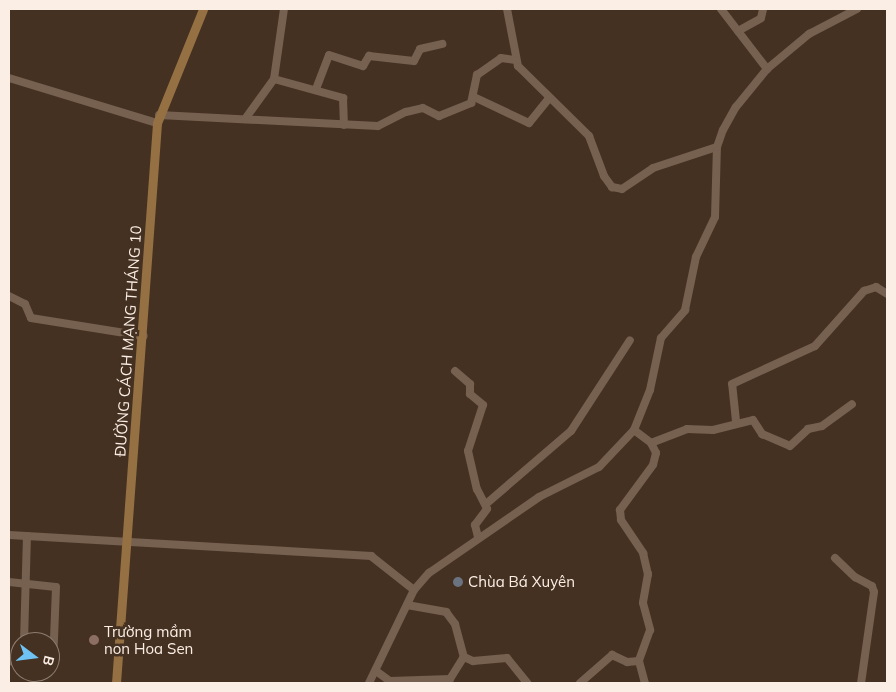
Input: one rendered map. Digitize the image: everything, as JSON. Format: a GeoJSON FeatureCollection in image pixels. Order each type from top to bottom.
{"type":"FeatureCollection","features":[{"type":"Feature","properties":{"kind":"main road","name":"ĐƯỜNG CÁCH MẠNG THÁNG 10"},"geometry":{"type":"LineString","coordinates":[[116,683],[126,540],[144,336],[158,119],[203,9]]}},
{"type":"Feature","properties":{"kind":"street"},"geometry":{"type":"LineString","coordinates":[[245,119],[274,79],[284,9]]}},
{"type":"Feature","properties":{"kind":"street"},"geometry":{"type":"LineString","coordinates":[[507,9],[516,60],[527,77],[590,136],[604,176],[615,188],[625,187],[653,168],[717,147]]}},
{"type":"Feature","properties":{"kind":"street"},"geometry":{"type":"LineString","coordinates":[[721,9],[767,69]]}},
{"type":"Feature","properties":{"kind":"street"},"geometry":{"type":"LineString","coordinates":[[738,31],[761,18],[763,9]]}},
{"type":"Feature","properties":{"kind":"street"},"geometry":{"type":"LineString","coordinates":[[369,683],[414,590],[428,572],[539,497],[599,467],[634,430],[646,403],[661,338],[685,310],[696,257],[715,217],[717,147],[736,107],[767,69],[808,34],[857,9]]}},
{"type":"Feature","properties":{"kind":"street"},"geometry":{"type":"LineString","coordinates":[[316,89],[329,55],[363,66],[369,56],[414,61],[420,49],[442,44]]}},
{"type":"Feature","properties":{"kind":"street"},"geometry":{"type":"LineString","coordinates":[[9,78],[158,119],[245,119],[378,126],[423,108],[438,116],[471,103],[474,97],[473,82],[477,75],[501,58],[516,60]]}},
{"type":"Feature","properties":{"kind":"street"},"geometry":{"type":"LineString","coordinates":[[274,79],[316,89],[343,98],[344,125]]}},
{"type":"Feature","properties":{"kind":"street"},"geometry":{"type":"LineString","coordinates":[[474,97],[529,123],[549,98]]}},
{"type":"Feature","properties":{"kind":"street"},"geometry":{"type":"LineString","coordinates":[[736,422],[732,384],[815,346],[864,291],[876,287],[887,294]]}},
{"type":"Feature","properties":{"kind":"street"},"geometry":{"type":"LineString","coordinates":[[9,296],[26,304],[31,318],[144,336]]}},
{"type":"Feature","properties":{"kind":"street"},"geometry":{"type":"LineString","coordinates":[[486,504],[571,430],[630,340]]}},
{"type":"Feature","properties":{"kind":"street"},"geometry":{"type":"LineString","coordinates":[[455,371],[470,384],[470,393],[483,404],[468,451],[477,489],[486,504],[486,514],[475,525],[478,537]]}},
{"type":"Feature","properties":{"kind":"street"},"geometry":{"type":"LineString","coordinates":[[650,443],[681,431],[713,430],[736,422],[753,420],[762,434],[790,446],[808,429],[822,426],[852,404]]}},
{"type":"Feature","properties":{"kind":"street"},"geometry":{"type":"LineString","coordinates":[[634,430],[650,443],[655,460],[620,510],[621,520],[643,553],[648,574],[643,603],[650,630],[639,661],[645,683]]}},
{"type":"Feature","properties":{"kind":"street"},"geometry":{"type":"LineString","coordinates":[[9,536],[126,540],[371,556],[414,590]]}},
{"type":"Feature","properties":{"kind":"street"},"geometry":{"type":"LineString","coordinates":[[24,632],[27,536]]}},
{"type":"Feature","properties":{"kind":"street"},"geometry":{"type":"LineString","coordinates":[[835,558],[855,577],[872,586],[874,592],[861,683]]}},
{"type":"Feature","properties":{"kind":"street"},"geometry":{"type":"LineString","coordinates":[[9,582],[26,582],[56,587],[54,632]]}},
{"type":"Feature","properties":{"kind":"street"},"geometry":{"type":"LineString","coordinates":[[376,671],[390,681],[450,679],[464,657],[455,624],[446,612],[407,605]]}},
{"type":"Feature","properties":{"kind":"street"},"geometry":{"type":"LineString","coordinates":[[580,683],[612,655],[627,662],[639,661]]}},
{"type":"Feature","properties":{"kind":"street"},"geometry":{"type":"LineString","coordinates":[[464,657],[473,661],[507,658],[527,683]]}},
{"type":"Feature","properties":{"kind":"place","name":"Chùa Bá Xuyên"},"geometry":{"type":"Point","coordinates":[458,582]}},
{"type":"Feature","properties":{"kind":"place","name":"Trường mầm non Hoa Sen"},"geometry":{"type":"Point","coordinates":[94,640]}}]}
